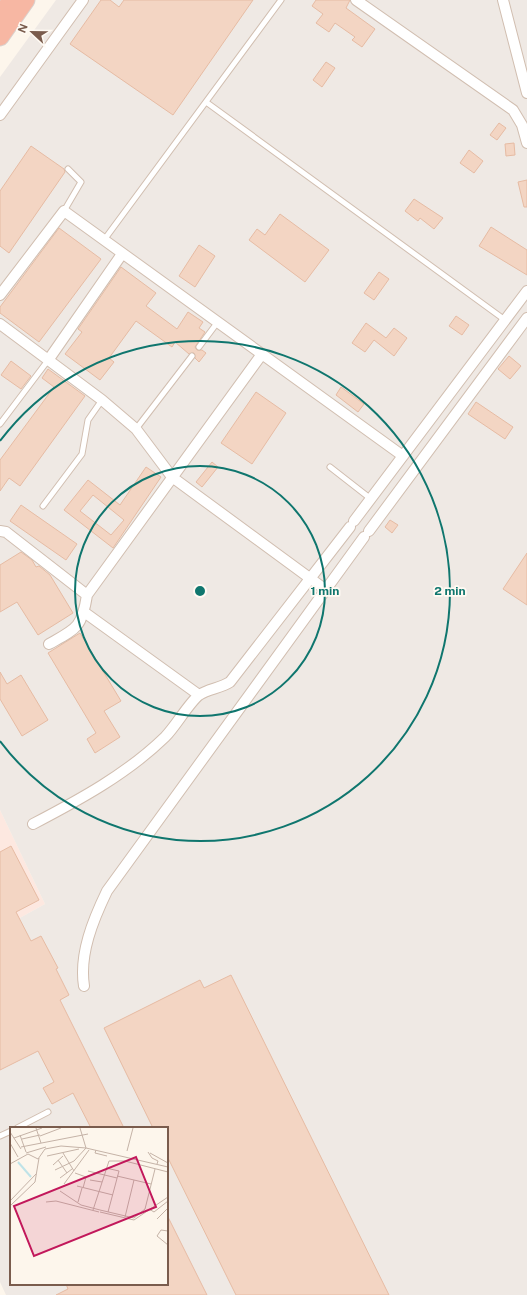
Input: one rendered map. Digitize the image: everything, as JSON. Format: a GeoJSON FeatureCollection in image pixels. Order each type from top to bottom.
{"type":"FeatureCollection","features":[{"type":"Feature","properties":{"kind":"highway"},"geometry":{"type":"LineString","coordinates":[[0,16],[11,0]]}},
{"type":"Feature","properties":{"kind":"highway"},"geometry":{"type":"LineString","coordinates":[[0,37],[26,0]]}},
{"type":"Feature","properties":{"kind":"street"},"geometry":{"type":"LineString","coordinates":[[0,115],[83,0]]}},
{"type":"Feature","properties":{"kind":"street"},"geometry":{"type":"LineString","coordinates":[[356,0],[513,110],[522,125],[527,143]]}},
{"type":"Feature","properties":{"kind":"street"},"geometry":{"type":"LineString","coordinates":[[502,0],[524,75],[527,93]]}},
{"type":"Feature","properties":{"kind":"street"},"geometry":{"type":"LineString","coordinates":[[0,295],[64,211],[103,241],[403,456]]}},
{"type":"Feature","properties":{"kind":"street"},"geometry":{"type":"LineString","coordinates":[[49,359],[122,254]]}},
{"type":"Feature","properties":{"kind":"street"},"geometry":{"type":"LineString","coordinates":[[33,824],[83,797],[132,764],[165,737],[199,695],[230,682],[311,579],[527,291]]}},
{"type":"Feature","properties":{"kind":"street"},"geometry":{"type":"LineString","coordinates":[[84,986],[82,970],[93,921],[107,891],[366,534],[527,318]]}},
{"type":"Feature","properties":{"kind":"street"},"geometry":{"type":"LineString","coordinates":[[0,324],[49,359],[102,400],[136,429],[172,477],[326,590]]}},
{"type":"Feature","properties":{"kind":"street"},"geometry":{"type":"LineString","coordinates":[[49,644],[74,630],[81,621],[87,595],[262,354]]}},
{"type":"Feature","properties":{"kind":"street"},"geometry":{"type":"LineString","coordinates":[[0,531],[6,532],[87,595]]}},
{"type":"Feature","properties":{"kind":"street"},"geometry":{"type":"LineString","coordinates":[[84,612],[199,695]]}},
{"type":"Feature","properties":{"kind":"lane"},"geometry":{"type":"LineString","coordinates":[[103,241],[281,0]]}},
{"type":"Feature","properties":{"kind":"lane"},"geometry":{"type":"LineString","coordinates":[[206,102],[505,320]]}},
{"type":"Feature","properties":{"kind":"lane"},"geometry":{"type":"LineString","coordinates":[[64,211],[81,182],[68,169]]}},
{"type":"Feature","properties":{"kind":"lane"},"geometry":{"type":"LineString","coordinates":[[198,347],[217,323]]}},
{"type":"Feature","properties":{"kind":"lane"},"geometry":{"type":"LineString","coordinates":[[136,429],[192,356]]}},
{"type":"Feature","properties":{"kind":"lane"},"geometry":{"type":"LineString","coordinates":[[0,424],[49,359]]}},
{"type":"Feature","properties":{"kind":"lane"},"geometry":{"type":"LineString","coordinates":[[43,506],[82,454],[88,420],[102,400]]}},
{"type":"Feature","properties":{"kind":"lane"},"geometry":{"type":"LineString","coordinates":[[330,468],[371,499]]}},
{"type":"Feature","properties":{"kind":"lane"},"geometry":{"type":"LineString","coordinates":[[18,1127],[48,1112]]}},
{"type":"Feature","properties":{"kind":"lane"},"geometry":{"type":"LineString","coordinates":[[0,1136],[10,1131]]}},
{"type":"Feature","properties":{"kind":"shaded area"},"geometry":{"type":"Polygon","coordinates":[[[56,0],[527,0],[527,1295],[6,1295],[0,1282],[0,929],[45,904],[0,810],[0,77],[56,0]]]}},
{"type":"Feature","properties":{"kind":"shaded area"},"geometry":{"type":"Polygon","coordinates":[[[0,810],[45,904],[0,929],[0,810]]]}},
{"type":"Feature","properties":{"kind":"building"},"geometry":{"type":"Polygon","coordinates":[[[101,0],[110,0],[119,7],[124,0],[253,0],[173,115],[70,44],[101,0]]]}},
{"type":"Feature","properties":{"kind":"building"},"geometry":{"type":"Polygon","coordinates":[[[316,0],[350,0],[346,8],[375,29],[362,47],[352,40],[355,37],[335,23],[329,32],[316,23],[323,14],[312,6],[316,0]]]}},
{"type":"Feature","properties":{"kind":"building"},"geometry":{"type":"Polygon","coordinates":[[[326,62],[335,68],[322,87],[313,80],[326,62]]]}},
{"type":"Feature","properties":{"kind":"building"},"geometry":{"type":"Polygon","coordinates":[[[499,123],[506,128],[497,140],[490,135],[499,123]]]}},
{"type":"Feature","properties":{"kind":"building"},"geometry":{"type":"Polygon","coordinates":[[[514,143],[515,155],[506,156],[505,144],[514,143]]]}},
{"type":"Feature","properties":{"kind":"building"},"geometry":{"type":"Polygon","coordinates":[[[31,146],[64,169],[65,172],[9,253],[0,246],[0,191],[31,146]]]}},
{"type":"Feature","properties":{"kind":"building"},"geometry":{"type":"Polygon","coordinates":[[[469,150],[483,161],[474,173],[460,163],[469,150]]]}},
{"type":"Feature","properties":{"kind":"building"},"geometry":{"type":"Polygon","coordinates":[[[527,180],[527,207],[524,207],[518,182],[527,180]]]}},
{"type":"Feature","properties":{"kind":"building"},"geometry":{"type":"Polygon","coordinates":[[[414,199],[443,218],[434,229],[420,218],[418,221],[405,211],[414,199]]]}},
{"type":"Feature","properties":{"kind":"building"},"geometry":{"type":"Polygon","coordinates":[[[280,214],[329,250],[305,282],[249,240],[257,229],[265,235],[280,214]]]}},
{"type":"Feature","properties":{"kind":"building"},"geometry":{"type":"Polygon","coordinates":[[[491,227],[527,250],[527,275],[479,246],[491,227]]]}},
{"type":"Feature","properties":{"kind":"building"},"geometry":{"type":"Polygon","coordinates":[[[59,228],[101,259],[39,342],[0,313],[0,307],[59,228]]]}},
{"type":"Feature","properties":{"kind":"building"},"geometry":{"type":"Polygon","coordinates":[[[199,245],[215,256],[195,287],[179,276],[199,245]]]}},
{"type":"Feature","properties":{"kind":"building"},"geometry":{"type":"Polygon","coordinates":[[[121,267],[156,293],[146,306],[177,329],[188,312],[203,322],[199,328],[205,332],[195,347],[197,350],[202,350],[206,353],[199,362],[195,358],[194,353],[189,354],[175,342],[172,347],[136,321],[109,358],[114,362],[100,380],[65,354],[82,332],[78,329],[121,267]]]}},
{"type":"Feature","properties":{"kind":"building"},"geometry":{"type":"Polygon","coordinates":[[[379,272],[389,279],[374,300],[364,293],[379,272]]]}},
{"type":"Feature","properties":{"kind":"building"},"geometry":{"type":"Polygon","coordinates":[[[456,316],[469,325],[462,335],[449,326],[456,316]]]}},
{"type":"Feature","properties":{"kind":"building"},"geometry":{"type":"Polygon","coordinates":[[[366,323],[386,338],[394,328],[407,338],[394,356],[374,340],[365,352],[352,343],[366,323]]]}},
{"type":"Feature","properties":{"kind":"building"},"geometry":{"type":"Polygon","coordinates":[[[509,356],[521,366],[510,379],[498,369],[509,356]]]}},
{"type":"Feature","properties":{"kind":"building"},"geometry":{"type":"Polygon","coordinates":[[[11,361],[31,376],[21,389],[1,375],[11,361]]]}},
{"type":"Feature","properties":{"kind":"building"},"geometry":{"type":"Polygon","coordinates":[[[48,369],[85,396],[20,486],[9,478],[0,491],[0,460],[54,387],[42,378],[48,369]]]}},
{"type":"Feature","properties":{"kind":"building"},"geometry":{"type":"Polygon","coordinates":[[[341,387],[364,404],[358,412],[336,395],[341,387]]]}},
{"type":"Feature","properties":{"kind":"building"},"geometry":{"type":"Polygon","coordinates":[[[256,392],[286,413],[252,464],[221,443],[256,392]]]}},
{"type":"Feature","properties":{"kind":"building"},"geometry":{"type":"Polygon","coordinates":[[[476,402],[513,427],[505,439],[468,414],[476,402]]]}},
{"type":"Feature","properties":{"kind":"building"},"geometry":{"type":"Polygon","coordinates":[[[212,462],[218,467],[202,487],[196,482],[212,462]]]}},
{"type":"Feature","properties":{"kind":"building"},"geometry":{"type":"Polygon","coordinates":[[[146,467],[161,477],[113,548],[64,510],[88,480],[120,505],[146,467]],[[93,495],[80,511],[111,535],[124,520],[93,495]]]}},
{"type":"Feature","properties":{"kind":"building"},"geometry":{"type":"Polygon","coordinates":[[[21,505],[77,544],[66,560],[10,521],[21,505]]]}},
{"type":"Feature","properties":{"kind":"building"},"geometry":{"type":"Polygon","coordinates":[[[390,520],[398,525],[392,533],[385,527],[390,520]]]}},
{"type":"Feature","properties":{"kind":"building"},"geometry":{"type":"Polygon","coordinates":[[[21,552],[32,560],[36,567],[39,566],[50,575],[73,613],[38,635],[17,602],[0,612],[0,565],[21,552]]]}},
{"type":"Feature","properties":{"kind":"building"},"geometry":{"type":"Polygon","coordinates":[[[527,553],[527,605],[503,589],[527,553]]]}},
{"type":"Feature","properties":{"kind":"building"},"geometry":{"type":"Polygon","coordinates":[[[80,633],[121,701],[104,711],[120,737],[95,753],[87,739],[96,733],[48,653],[80,633]]]}},
{"type":"Feature","properties":{"kind":"building"},"geometry":{"type":"Polygon","coordinates":[[[0,672],[7,684],[21,675],[48,720],[22,736],[0,699],[0,672]]]}},
{"type":"Feature","properties":{"kind":"building"},"geometry":{"type":"Polygon","coordinates":[[[11,846],[39,900],[16,912],[31,941],[41,936],[58,968],[56,969],[69,995],[60,1000],[124,1127],[90,1127],[73,1093],[52,1104],[43,1088],[54,1082],[38,1051],[0,1070],[0,852],[11,846]]]}},
{"type":"Feature","properties":{"kind":"building"},"geometry":{"type":"Polygon","coordinates":[[[231,975],[389,1295],[236,1295],[168,1158],[168,1127],[153,1127],[104,1028],[200,980],[204,988],[231,975]]]}},
{"type":"Feature","properties":{"kind":"building"},"geometry":{"type":"Polygon","coordinates":[[[168,1217],[207,1295],[56,1295],[68,1289],[66,1285],[168,1285],[168,1217]]]}}]}
